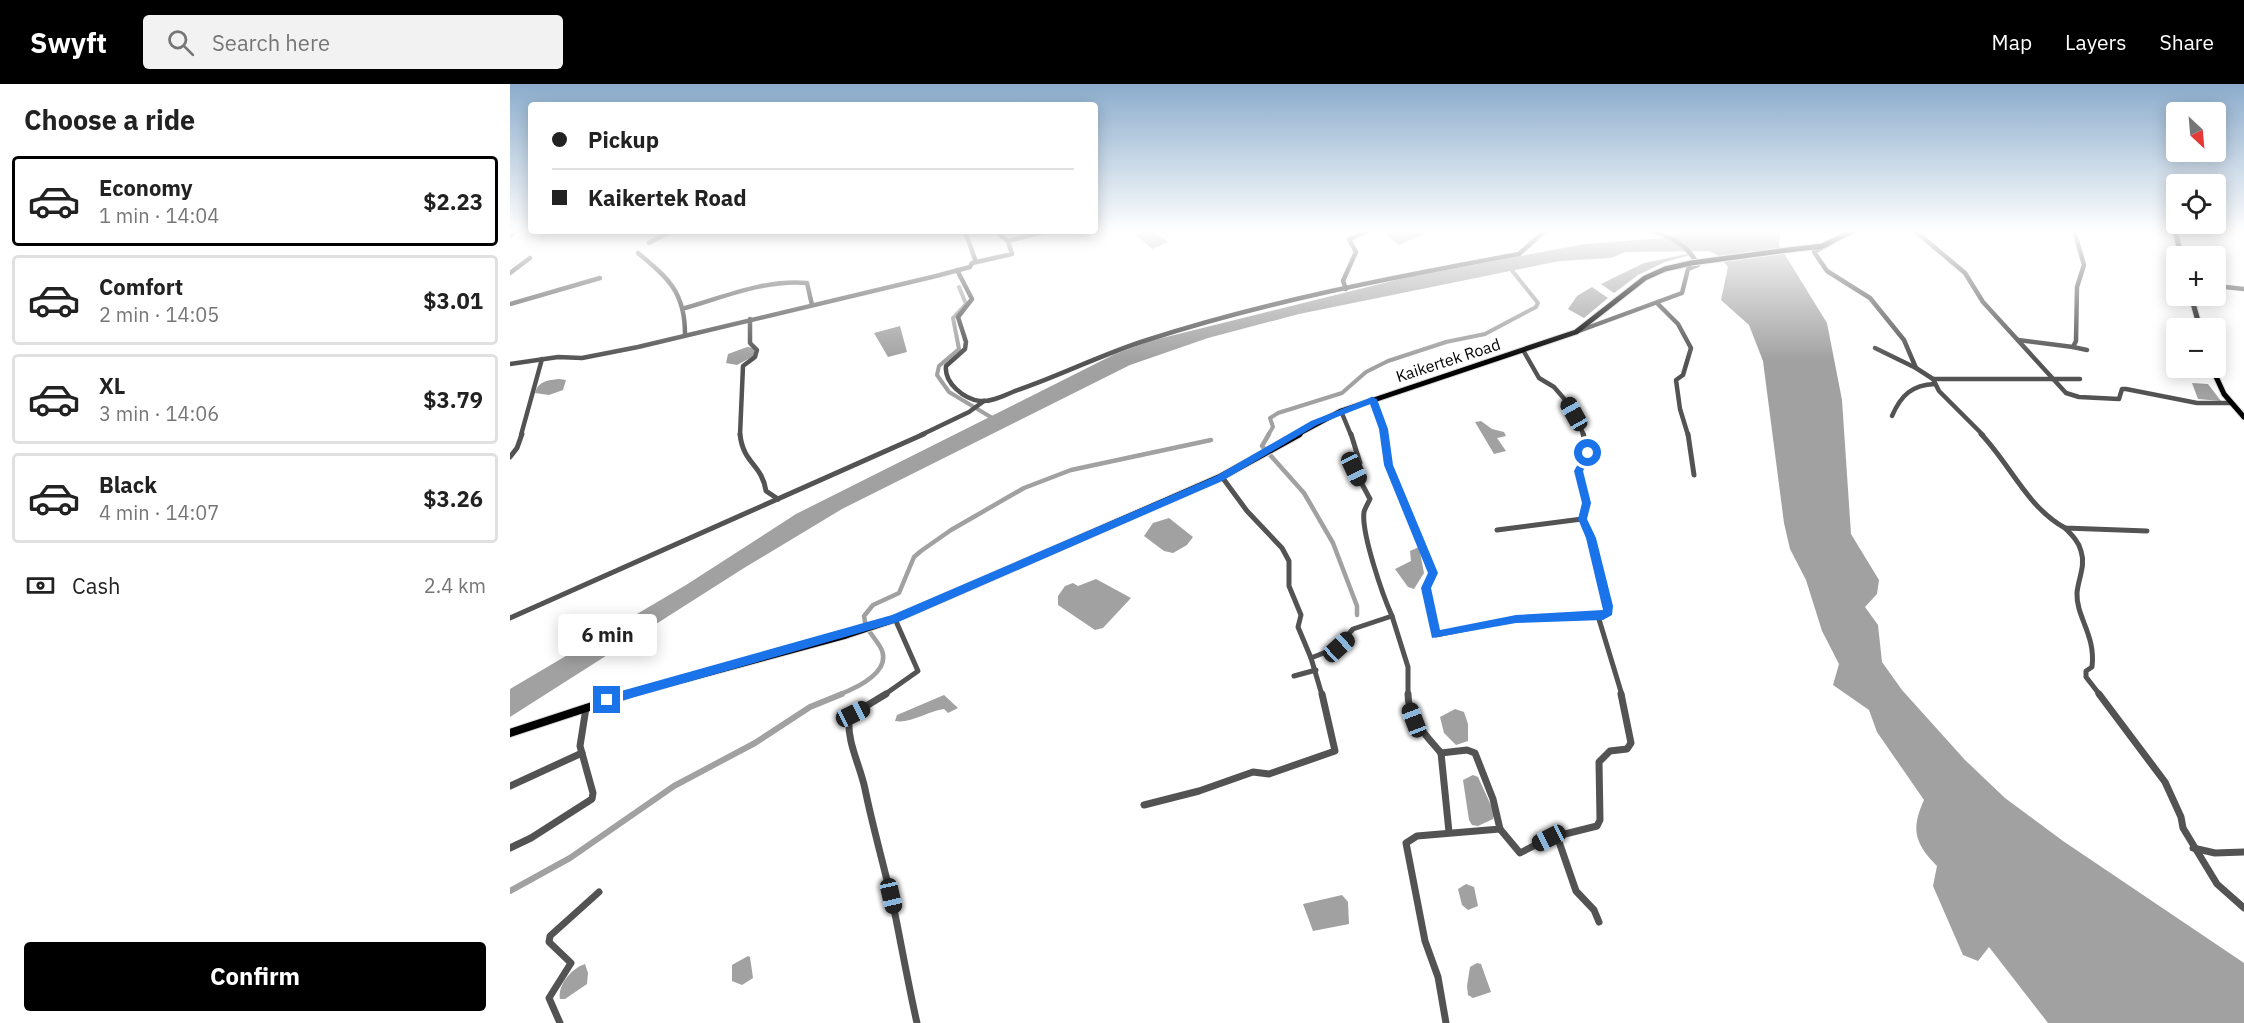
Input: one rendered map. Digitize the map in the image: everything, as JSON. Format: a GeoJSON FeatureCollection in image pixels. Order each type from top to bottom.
{"type":"FeatureCollection","features":[{"type":"Feature","properties":{"kind":"main road","name":"Kaikertek Road"},"geometry":{"type":"LineString","coordinates":[[510,733],[586,707],[895,619],[1222,477],[1341,411],[1576,332],[1645,278],[1654,274]]}},
{"type":"Feature","properties":{"kind":"main road"},"geometry":{"type":"LineString","coordinates":[[2217,378],[2224,394],[2244,417]]}},
{"type":"Feature","properties":{"kind":"street"},"geometry":{"type":"LineString","coordinates":[[663,274],[685,308],[686,334]]}},
{"type":"Feature","properties":{"kind":"street"},"geometry":{"type":"LineString","coordinates":[[510,364],[542,359],[582,358],[941,274]]}},
{"type":"Feature","properties":{"kind":"street"},"geometry":{"type":"LineString","coordinates":[[959,274],[972,299],[958,317],[966,342],[965,349],[946,366],[945,373],[956,390],[983,403]]}},
{"type":"Feature","properties":{"kind":"street"},"geometry":{"type":"LineString","coordinates":[[1346,274],[1343,281],[1346,289]]}},
{"type":"Feature","properties":{"kind":"street"},"geometry":{"type":"LineString","coordinates":[[510,618],[778,500],[969,412],[983,403],[1043,382],[1145,340],[1248,311],[1421,274]]}},
{"type":"Feature","properties":{"kind":"street"},"geometry":{"type":"LineString","coordinates":[[1576,332],[1682,293],[1687,274]]}},
{"type":"Feature","properties":{"kind":"street"},"geometry":{"type":"LineString","coordinates":[[1833,274],[1863,291],[1879,305],[1886,318],[1914,354],[1916,368]]}},
{"type":"Feature","properties":{"kind":"street"},"geometry":{"type":"LineString","coordinates":[[1966,274],[1983,302],[2066,393],[2079,397],[2119,399],[2122,389],[2126,389],[2197,403],[2231,403]]}},
{"type":"Feature","properties":{"kind":"street"},"geometry":{"type":"LineString","coordinates":[[2073,347],[2076,341],[2077,287],[2082,274]]}},
{"type":"Feature","properties":{"kind":"street"},"geometry":{"type":"LineString","coordinates":[[510,304],[600,278]]}},
{"type":"Feature","properties":{"kind":"street"},"geometry":{"type":"LineString","coordinates":[[685,308],[772,285],[798,282],[807,283],[812,305]]}},
{"type":"Feature","properties":{"kind":"street"},"geometry":{"type":"LineString","coordinates":[[2226,287],[2244,289]]}},
{"type":"Feature","properties":{"kind":"street"},"geometry":{"type":"LineString","coordinates":[[1657,303],[1678,324],[1691,348],[1683,375],[1677,380],[1680,409],[1692,452],[1694,475]]}},
{"type":"Feature","properties":{"kind":"street"},"geometry":{"type":"LineString","coordinates":[[750,319],[750,343],[757,351],[754,359],[743,366],[739,418],[741,442],[743,453],[764,477],[766,491],[778,500]]}},
{"type":"Feature","properties":{"kind":"street"},"geometry":{"type":"LineString","coordinates":[[2017,340],[2087,350]]}},
{"type":"Feature","properties":{"kind":"street"},"geometry":{"type":"LineString","coordinates":[[1875,348],[1916,368],[1934,381],[1991,444],[2028,496],[2055,523],[2065,528],[2077,539],[2085,563],[2077,594],[2090,629],[2094,653],[2092,667],[2086,671],[2086,677],[2164,782],[2193,848],[2217,884],[2244,908]]}},
{"type":"Feature","properties":{"kind":"street"},"geometry":{"type":"LineString","coordinates":[[1372,399],[1384,429],[1389,465],[1433,573],[1426,588],[1436,635],[1516,619],[1607,614],[1608,606],[1591,538],[1582,519],[1586,503],[1578,471],[1588,453],[1587,441],[1568,402],[1554,387],[1539,378],[1523,350]]}},
{"type":"Feature","properties":{"kind":"street"},"geometry":{"type":"LineString","coordinates":[[510,457],[517,448],[528,416],[542,359]]}},
{"type":"Feature","properties":{"kind":"street"},"geometry":{"type":"LineString","coordinates":[[1892,416],[1897,400],[1904,392],[1934,381],[2080,379]]}},
{"type":"Feature","properties":{"kind":"street"},"geometry":{"type":"LineString","coordinates":[[2236,408],[2244,409]]}},
{"type":"Feature","properties":{"kind":"street"},"geometry":{"type":"LineString","coordinates":[[1341,411],[1352,430],[1352,444],[1360,463],[1354,469],[1370,499],[1364,513],[1379,588],[1392,616],[1408,667],[1408,706],[1414,720],[1441,753],[1446,777],[1445,809],[1449,832]]}},
{"type":"Feature","properties":{"kind":"street"},"geometry":{"type":"LineString","coordinates":[[1144,805],[1198,791],[1253,772],[1269,774],[1335,751],[1316,670],[1298,627],[1301,615],[1289,586],[1289,561],[1282,548],[1247,511],[1222,477]]}},
{"type":"Feature","properties":{"kind":"street"},"geometry":{"type":"LineString","coordinates":[[1497,530],[1582,519]]}},
{"type":"Feature","properties":{"kind":"street"},"geometry":{"type":"LineString","coordinates":[[2065,528],[2147,531]]}},
{"type":"Feature","properties":{"kind":"street"},"geometry":{"type":"LineString","coordinates":[[1311,658],[1335,650],[1348,638],[1353,629],[1392,616]]}},
{"type":"Feature","properties":{"kind":"street"},"geometry":{"type":"LineString","coordinates":[[1441,753],[1467,750],[1474,753],[1493,799],[1500,830],[1518,854],[1557,836],[1597,826],[1600,820],[1599,762],[1610,750],[1627,749],[1630,742],[1618,677],[1598,616]]}},
{"type":"Feature","properties":{"kind":"street"},"geometry":{"type":"LineString","coordinates":[[895,619],[918,671],[907,681],[853,714],[849,718],[848,731],[865,788],[870,820],[894,908],[903,965],[917,1023]]}},
{"type":"Feature","properties":{"kind":"street"},"geometry":{"type":"LineString","coordinates":[[1294,676],[1316,670]]}},
{"type":"Feature","properties":{"kind":"street"},"geometry":{"type":"LineString","coordinates":[[510,848],[531,838],[590,801],[593,793],[580,746],[586,707]]}},
{"type":"Feature","properties":{"kind":"street"},"geometry":{"type":"LineString","coordinates":[[510,786],[582,753]]}},
{"type":"Feature","properties":{"kind":"street"},"geometry":{"type":"LineString","coordinates":[[1446,1023],[1438,977],[1425,941],[1406,843],[1410,838],[1449,832],[1500,830]]}},
{"type":"Feature","properties":{"kind":"street"},"geometry":{"type":"LineString","coordinates":[[1557,836],[1576,891],[1594,910],[1599,922]]}},
{"type":"Feature","properties":{"kind":"street"},"geometry":{"type":"LineString","coordinates":[[2193,848],[2215,853],[2244,852]]}},
{"type":"Feature","properties":{"kind":"street"},"geometry":{"type":"LineString","coordinates":[[560,1023],[549,998],[571,963],[549,942],[550,936],[599,892]]}},
{"type":"Feature","properties":{"kind":"shaded area"},"geometry":{"type":"Polygon","coordinates":[[[1425,274],[1496,274],[1299,314],[1208,338],[1130,365],[842,509],[744,568],[510,717],[510,689],[686,585],[796,514],[1115,354],[1150,341],[1425,274]]]}},
{"type":"Feature","properties":{"kind":"shaded area"},"geometry":{"type":"Polygon","coordinates":[[[1622,274],[1640,274],[1614,293],[1601,284],[1622,274]]]}},
{"type":"Feature","properties":{"kind":"shaded area"},"geometry":{"type":"Polygon","coordinates":[[[1727,274],[1797,274],[1827,323],[1842,400],[1851,534],[1879,580],[1877,594],[1865,607],[1878,625],[1882,662],[1902,690],[1965,760],[2005,798],[2063,841],[2244,963],[2244,1023],[2048,1023],[1989,947],[1978,961],[1963,955],[1933,886],[1937,866],[1919,843],[1917,819],[1924,800],[1877,732],[1869,710],[1833,685],[1839,664],[1822,631],[1806,580],[1790,549],[1784,523],[1763,361],[1749,325],[1721,300],[1727,274]]]}},
{"type":"Feature","properties":{"kind":"shaded area"},"geometry":{"type":"Polygon","coordinates":[[[1592,287],[1608,298],[1584,318],[1568,309],[1577,296],[1592,287]]]}},
{"type":"Feature","properties":{"kind":"shaded area"},"geometry":{"type":"Polygon","coordinates":[[[900,326],[907,352],[888,357],[874,333],[900,326]]]}},
{"type":"Feature","properties":{"kind":"shaded area"},"geometry":{"type":"Polygon","coordinates":[[[747,347],[755,348],[754,356],[737,365],[726,363],[728,354],[747,347]]]}},
{"type":"Feature","properties":{"kind":"shaded area"},"geometry":{"type":"Polygon","coordinates":[[[559,379],[566,380],[563,390],[549,395],[535,393],[541,384],[559,379]]]}},
{"type":"Feature","properties":{"kind":"shaded area"},"geometry":{"type":"Polygon","coordinates":[[[2192,383],[2208,384],[2221,401],[2198,399],[2192,383]]]}},
{"type":"Feature","properties":{"kind":"shaded area"},"geometry":{"type":"Polygon","coordinates":[[[1481,421],[1492,429],[1504,432],[1506,436],[1497,438],[1506,451],[1494,454],[1475,422],[1481,421]]]}},
{"type":"Feature","properties":{"kind":"shaded area"},"geometry":{"type":"Polygon","coordinates":[[[1169,518],[1193,537],[1187,545],[1173,553],[1164,551],[1144,536],[1153,523],[1169,518]]]}},
{"type":"Feature","properties":{"kind":"shaded area"},"geometry":{"type":"Polygon","coordinates":[[[1419,547],[1424,573],[1414,589],[1408,587],[1395,569],[1411,561],[1410,551],[1419,547]]]}},
{"type":"Feature","properties":{"kind":"shaded area"},"geometry":{"type":"Polygon","coordinates":[[[1096,579],[1131,598],[1103,628],[1095,630],[1058,605],[1058,596],[1065,586],[1073,583],[1078,586],[1096,579]]]}},
{"type":"Feature","properties":{"kind":"shaded area"},"geometry":{"type":"Polygon","coordinates":[[[944,695],[958,708],[948,713],[944,709],[907,721],[895,721],[897,715],[944,695]]]}},
{"type":"Feature","properties":{"kind":"shaded area"},"geometry":{"type":"Polygon","coordinates":[[[1455,709],[1464,712],[1468,724],[1468,741],[1456,745],[1444,733],[1440,717],[1455,709]]]}},
{"type":"Feature","properties":{"kind":"shaded area"},"geometry":{"type":"Polygon","coordinates":[[[1473,775],[1478,777],[1495,814],[1493,819],[1478,826],[1472,825],[1469,820],[1463,780],[1473,775]]]}},
{"type":"Feature","properties":{"kind":"shaded area"},"geometry":{"type":"Polygon","coordinates":[[[1466,884],[1474,887],[1478,906],[1468,910],[1462,905],[1458,889],[1466,884]]]}},
{"type":"Feature","properties":{"kind":"shaded area"},"geometry":{"type":"Polygon","coordinates":[[[1342,895],[1348,902],[1349,924],[1313,931],[1303,904],[1342,895]]]}},
{"type":"Feature","properties":{"kind":"shaded area"},"geometry":{"type":"Polygon","coordinates":[[[748,956],[753,978],[742,985],[732,981],[732,965],[748,956]]]}},
{"type":"Feature","properties":{"kind":"shaded area"},"geometry":{"type":"Polygon","coordinates":[[[1477,963],[1481,964],[1491,992],[1473,998],[1468,995],[1467,986],[1470,967],[1477,963]]]}},
{"type":"Feature","properties":{"kind":"shaded area"},"geometry":{"type":"Polygon","coordinates":[[[585,964],[588,973],[587,984],[565,999],[560,999],[563,983],[575,969],[585,964]]]}},
{"type":"Feature","properties":{"kind":"waterway"},"geometry":{"type":"LineString","coordinates":[[1268,435],[1273,427],[1270,418],[1278,413],[1342,393],[1366,372],[1388,361],[1446,342],[1485,334],[1536,307],[1538,303],[1515,274]]}},
{"type":"Feature","properties":{"kind":"waterway"},"geometry":{"type":"LineString","coordinates":[[959,287],[966,304],[953,318],[959,349],[939,366],[937,375],[949,392],[994,419]]}},
{"type":"Feature","properties":{"kind":"waterway"},"geometry":{"type":"LineString","coordinates":[[1269,434],[1262,446],[1304,493],[1333,543],[1357,606],[1357,615]]}},
{"type":"Feature","properties":{"kind":"waterway"},"geometry":{"type":"LineString","coordinates":[[838,695],[864,683],[879,670],[882,662],[883,654],[864,616],[873,605],[899,593],[914,557],[951,530],[1024,488],[1071,470],[1211,440]]}},
{"type":"Feature","properties":{"kind":"waterway"},"geometry":{"type":"LineString","coordinates":[[510,891],[570,858],[674,786],[755,743],[810,707],[842,694]]}},
{"type":"Feature","properties":{"kind":"route"},"geometry":{"type":"LineString","coordinates":[[607,700],[895,619],[1219,478],[1314,423],[1372,399],[1384,429],[1389,465],[1433,573],[1426,588],[1433,633],[1440,636],[1484,624],[1516,619],[1603,616],[1608,612],[1608,606],[1591,538],[1582,519],[1586,503],[1578,471],[1588,453]]}}]}
